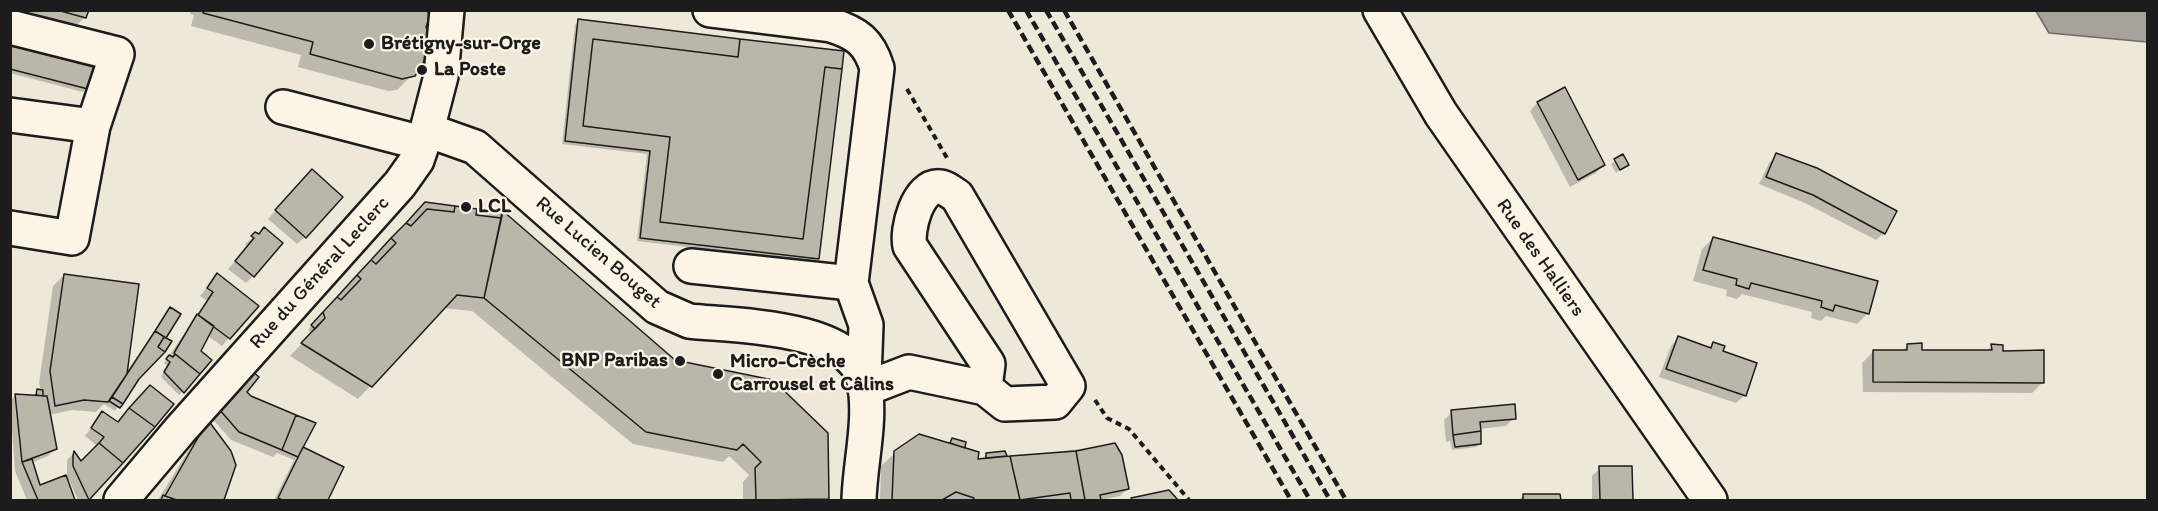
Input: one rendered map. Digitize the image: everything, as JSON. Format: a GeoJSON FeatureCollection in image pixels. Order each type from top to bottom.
{"type":"FeatureCollection","features":[{"type":"Feature","properties":{"kind":"main road","name":"Rue du Général Leclerc"},"geometry":{"type":"LineString","coordinates":[[121,501],[188,421],[400,184],[417,160],[441,76],[447,10]]}},
{"type":"Feature","properties":{"kind":"main road"},"geometry":{"type":"LineString","coordinates":[[710,10],[831,25],[849,30],[863,39],[872,52],[877,68],[851,283],[867,325],[864,384],[866,405],[860,501]]}},
{"type":"Feature","properties":{"kind":"main road","name":"Rue des Halliers"},"geometry":{"type":"LineString","coordinates":[[1380,10],[1447,124],[1710,501]]}},
{"type":"Feature","properties":{"kind":"main road"},"geometry":{"type":"LineString","coordinates":[[10,27],[117,54],[93,126],[72,238],[10,228]]}},
{"type":"Feature","properties":{"kind":"main road","name":"Rue Lucien Bouget"},"geometry":{"type":"LineString","coordinates":[[283,107],[475,147],[657,307],[689,321],[802,333],[836,348],[855,362],[864,384]]}},
{"type":"Feature","properties":{"kind":"main road"},"geometry":{"type":"LineString","coordinates":[[10,115],[93,126]]}},
{"type":"Feature","properties":{"kind":"main road"},"geometry":{"type":"LineString","coordinates":[[864,384],[909,372],[985,388],[1005,404],[1055,402],[1068,386],[957,196],[941,186],[932,188],[922,197],[911,219],[908,237],[910,246],[988,364],[985,388]]}},
{"type":"Feature","properties":{"kind":"main road"},"geometry":{"type":"LineString","coordinates":[[858,230],[908,237]]}},
{"type":"Feature","properties":{"kind":"main road"},"geometry":{"type":"LineString","coordinates":[[691,266],[851,283]]}},
{"type":"Feature","properties":{"kind":"shaded area"},"geometry":{"type":"Polygon","coordinates":[[[2036,11],[2147,11],[2147,42],[2049,33],[2036,11]]]}},
{"type":"Feature","properties":{"kind":"building"},"geometry":{"type":"Polygon","coordinates":[[[57,10],[89,10],[86,18],[57,10]]]}},
{"type":"Feature","properties":{"kind":"building","name":"Brétigny-sur-Orge"},"geometry":{"type":"Polygon","coordinates":[[[204,10],[427,10],[430,17],[426,27],[429,32],[425,45],[428,48],[423,64],[415,76],[402,79],[310,54],[313,42],[203,13],[204,10]]]}},
{"type":"Feature","properties":{"kind":"building"},"geometry":{"type":"Polygon","coordinates":[[[578,19],[740,39],[738,57],[593,39],[583,126],[670,137],[660,222],[803,239],[825,67],[842,69],[819,259],[640,238],[650,151],[565,141],[578,19]]]}},
{"type":"Feature","properties":{"kind":"building"},"geometry":{"type":"Polygon","coordinates":[[[593,39],[738,57],[740,39],[844,51],[842,69],[825,67],[803,239],[660,222],[670,137],[583,126],[593,39]]]}},
{"type":"Feature","properties":{"kind":"building"},"geometry":{"type":"Polygon","coordinates":[[[10,45],[95,67],[88,89],[10,69],[10,45]]]}},
{"type":"Feature","properties":{"kind":"building"},"geometry":{"type":"Polygon","coordinates":[[[1565,87],[1605,165],[1578,180],[1537,102],[1565,87]]]}},
{"type":"Feature","properties":{"kind":"building"},"geometry":{"type":"Polygon","coordinates":[[[1776,153],[1817,168],[1897,211],[1885,234],[1813,195],[1766,177],[1776,153]]]}},
{"type":"Feature","properties":{"kind":"building"},"geometry":{"type":"Polygon","coordinates":[[[1623,154],[1629,165],[1620,170],[1614,159],[1623,154]]]}},
{"type":"Feature","properties":{"kind":"building"},"geometry":{"type":"Polygon","coordinates":[[[312,169],[343,197],[306,238],[275,210],[312,169]]]}},
{"type":"Feature","properties":{"kind":"building"},"geometry":{"type":"Polygon","coordinates":[[[425,202],[455,206],[454,212],[427,209],[411,226],[406,223],[425,202]]]}},
{"type":"Feature","properties":{"kind":"building"},"geometry":{"type":"Polygon","coordinates":[[[455,206],[477,209],[476,215],[501,218],[484,298],[457,295],[372,387],[301,343],[325,318],[323,312],[337,297],[341,300],[361,279],[357,275],[371,260],[376,264],[396,243],[391,238],[406,223],[411,226],[427,209],[454,212],[455,206]]]}},
{"type":"Feature","properties":{"kind":"building"},"geometry":{"type":"Polygon","coordinates":[[[477,209],[502,212],[501,218],[476,215],[477,209]]]}},
{"type":"Feature","properties":{"kind":"building"},"geometry":{"type":"Polygon","coordinates":[[[503,211],[675,360],[773,380],[828,433],[829,499],[756,500],[755,468],[761,462],[743,444],[737,450],[646,432],[484,298],[503,211]]]}},
{"type":"Feature","properties":{"kind":"building"},"geometry":{"type":"Polygon","coordinates":[[[264,227],[283,243],[254,277],[235,261],[254,238],[251,236],[255,232],[259,234],[264,227]]]}},
{"type":"Feature","properties":{"kind":"building"},"geometry":{"type":"Polygon","coordinates":[[[1713,237],[1878,281],[1869,314],[1835,305],[1833,311],[1821,307],[1822,301],[1751,283],[1749,289],[1736,285],[1737,279],[1703,270],[1713,237]]]}},
{"type":"Feature","properties":{"kind":"building"},"geometry":{"type":"Polygon","coordinates":[[[391,238],[396,243],[376,264],[371,260],[391,238]]]}},
{"type":"Feature","properties":{"kind":"building"},"geometry":{"type":"Polygon","coordinates":[[[217,273],[259,306],[230,339],[198,315],[213,292],[207,288],[217,273]]]}},
{"type":"Feature","properties":{"kind":"building"},"geometry":{"type":"Polygon","coordinates":[[[64,274],[139,284],[127,374],[108,402],[84,400],[55,406],[50,371],[64,274]]]}},
{"type":"Feature","properties":{"kind":"building"},"geometry":{"type":"Polygon","coordinates":[[[357,275],[361,279],[341,300],[337,297],[357,275]]]}},
{"type":"Feature","properties":{"kind":"building"},"geometry":{"type":"Polygon","coordinates":[[[170,307],[181,314],[166,338],[155,331],[170,307]]]}},
{"type":"Feature","properties":{"kind":"building"},"geometry":{"type":"Polygon","coordinates":[[[323,312],[325,318],[315,329],[311,325],[323,312]]]}},
{"type":"Feature","properties":{"kind":"building"},"geometry":{"type":"Polygon","coordinates":[[[197,314],[214,326],[201,351],[212,360],[200,374],[174,353],[197,314]]]}},
{"type":"Feature","properties":{"kind":"building"},"geometry":{"type":"Polygon","coordinates":[[[155,331],[164,337],[158,347],[165,352],[139,379],[123,404],[112,397],[155,331]]]}},
{"type":"Feature","properties":{"kind":"building"},"geometry":{"type":"Polygon","coordinates":[[[1678,336],[1711,348],[1713,342],[1725,346],[1723,351],[1757,363],[1746,396],[1666,369],[1678,336]]]}},
{"type":"Feature","properties":{"kind":"building"},"geometry":{"type":"Polygon","coordinates":[[[164,337],[172,341],[165,352],[158,347],[164,337]]]}},
{"type":"Feature","properties":{"kind":"building"},"geometry":{"type":"Polygon","coordinates":[[[1922,343],[1922,350],[1992,350],[1991,344],[2003,345],[2003,351],[2044,350],[2044,383],[1873,382],[1873,350],[1907,350],[1907,344],[1922,343]]]}},
{"type":"Feature","properties":{"kind":"building"},"geometry":{"type":"Polygon","coordinates":[[[175,354],[200,374],[184,393],[164,372],[170,362],[166,359],[169,355],[173,357],[175,354]]]}},
{"type":"Feature","properties":{"kind":"building"},"geometry":{"type":"Polygon","coordinates":[[[252,371],[259,377],[247,392],[251,396],[296,415],[282,450],[239,432],[218,408],[252,371]]]}},
{"type":"Feature","properties":{"kind":"building"},"geometry":{"type":"Polygon","coordinates":[[[150,385],[174,404],[155,427],[129,408],[150,385]]]}},
{"type":"Feature","properties":{"kind":"building"},"geometry":{"type":"Polygon","coordinates":[[[37,389],[43,390],[43,396],[36,395],[37,389]]]}},
{"type":"Feature","properties":{"kind":"building"},"geometry":{"type":"Polygon","coordinates":[[[15,394],[47,396],[57,449],[22,462],[15,394]]]}},
{"type":"Feature","properties":{"kind":"building"},"geometry":{"type":"Polygon","coordinates":[[[112,397],[123,404],[120,408],[109,401],[112,397]]]}},
{"type":"Feature","properties":{"kind":"building"},"geometry":{"type":"Polygon","coordinates":[[[1515,404],[1516,419],[1480,422],[1481,431],[1453,435],[1451,410],[1515,404]]]}},
{"type":"Feature","properties":{"kind":"building"},"geometry":{"type":"Polygon","coordinates":[[[129,408],[155,427],[123,463],[99,443],[104,437],[91,428],[102,411],[118,422],[129,408]]]}},
{"type":"Feature","properties":{"kind":"building"},"geometry":{"type":"Polygon","coordinates":[[[296,415],[316,423],[298,457],[282,450],[296,415]]]}},
{"type":"Feature","properties":{"kind":"building"},"geometry":{"type":"Polygon","coordinates":[[[208,420],[231,451],[236,465],[224,500],[177,500],[165,496],[208,420]]]}},
{"type":"Feature","properties":{"kind":"building"},"geometry":{"type":"Polygon","coordinates":[[[1481,431],[1481,444],[1455,447],[1453,435],[1481,431]]]}},
{"type":"Feature","properties":{"kind":"building"},"geometry":{"type":"Polygon","coordinates":[[[919,434],[979,452],[978,459],[1010,456],[1020,500],[973,500],[974,498],[956,492],[942,500],[892,500],[894,451],[919,434]]]}},
{"type":"Feature","properties":{"kind":"building"},"geometry":{"type":"Polygon","coordinates":[[[952,438],[966,442],[965,448],[950,443],[952,438]]]}},
{"type":"Feature","properties":{"kind":"building"},"geometry":{"type":"Polygon","coordinates":[[[99,443],[123,463],[89,500],[73,466],[73,456],[74,451],[81,461],[99,443]]]}},
{"type":"Feature","properties":{"kind":"building"},"geometry":{"type":"Polygon","coordinates":[[[1115,443],[1122,455],[1129,489],[1100,495],[1101,500],[1085,500],[1076,451],[1115,443]]]}},
{"type":"Feature","properties":{"kind":"building"},"geometry":{"type":"Polygon","coordinates":[[[303,447],[344,467],[328,500],[282,500],[278,498],[303,447]]]}},
{"type":"Feature","properties":{"kind":"building"},"geometry":{"type":"Polygon","coordinates":[[[1005,451],[1007,456],[986,458],[986,453],[1005,451]]]}},
{"type":"Feature","properties":{"kind":"building"},"geometry":{"type":"Polygon","coordinates":[[[1076,451],[1085,500],[1071,500],[1070,493],[1020,500],[1010,456],[1076,451]]]}},
{"type":"Feature","properties":{"kind":"building"},"geometry":{"type":"Polygon","coordinates":[[[32,459],[40,485],[66,475],[75,500],[38,500],[22,462],[32,459]]]}},
{"type":"Feature","properties":{"kind":"building"},"geometry":{"type":"Polygon","coordinates":[[[1599,466],[1632,466],[1633,500],[1600,500],[1599,466]]]}},
{"type":"Feature","properties":{"kind":"building"},"geometry":{"type":"Polygon","coordinates":[[[1169,490],[1178,500],[1132,500],[1131,498],[1169,490]]]}},
{"type":"Feature","properties":{"kind":"building"},"geometry":{"type":"Polygon","coordinates":[[[1523,494],[1560,494],[1561,500],[1523,500],[1523,494]]]}},
{"type":"Feature","properties":{"kind":"building"},"geometry":{"type":"Polygon","coordinates":[[[163,495],[165,496],[177,500],[161,500],[163,495]]]}},
{"type":"Feature","properties":{"kind":"railway"},"geometry":{"type":"LineString","coordinates":[[1008,10],[1291,500]]}},
{"type":"Feature","properties":{"kind":"railway"},"geometry":{"type":"LineString","coordinates":[[1026,10],[1310,500]]}},
{"type":"Feature","properties":{"kind":"railway"},"geometry":{"type":"LineString","coordinates":[[1046,10],[1330,500]]}},
{"type":"Feature","properties":{"kind":"railway"},"geometry":{"type":"LineString","coordinates":[[1064,10],[1346,500]]}},
{"type":"Feature","properties":{"kind":"place","name":"Brétigny-sur-Orge"},"geometry":{"type":"Point","coordinates":[369,44]}},
{"type":"Feature","properties":{"kind":"place","name":"La Poste"},"geometry":{"type":"Point","coordinates":[422,70]}},
{"type":"Feature","properties":{"kind":"place","name":"LCL"},"geometry":{"type":"Point","coordinates":[466,207]}},
{"type":"Feature","properties":{"kind":"place","name":"BNP Paribas"},"geometry":{"type":"Point","coordinates":[680,361]}},
{"type":"Feature","properties":{"kind":"place","name":"Micro-Crèche Carrousel et Câlins"},"geometry":{"type":"Point","coordinates":[718,374]}}]}
